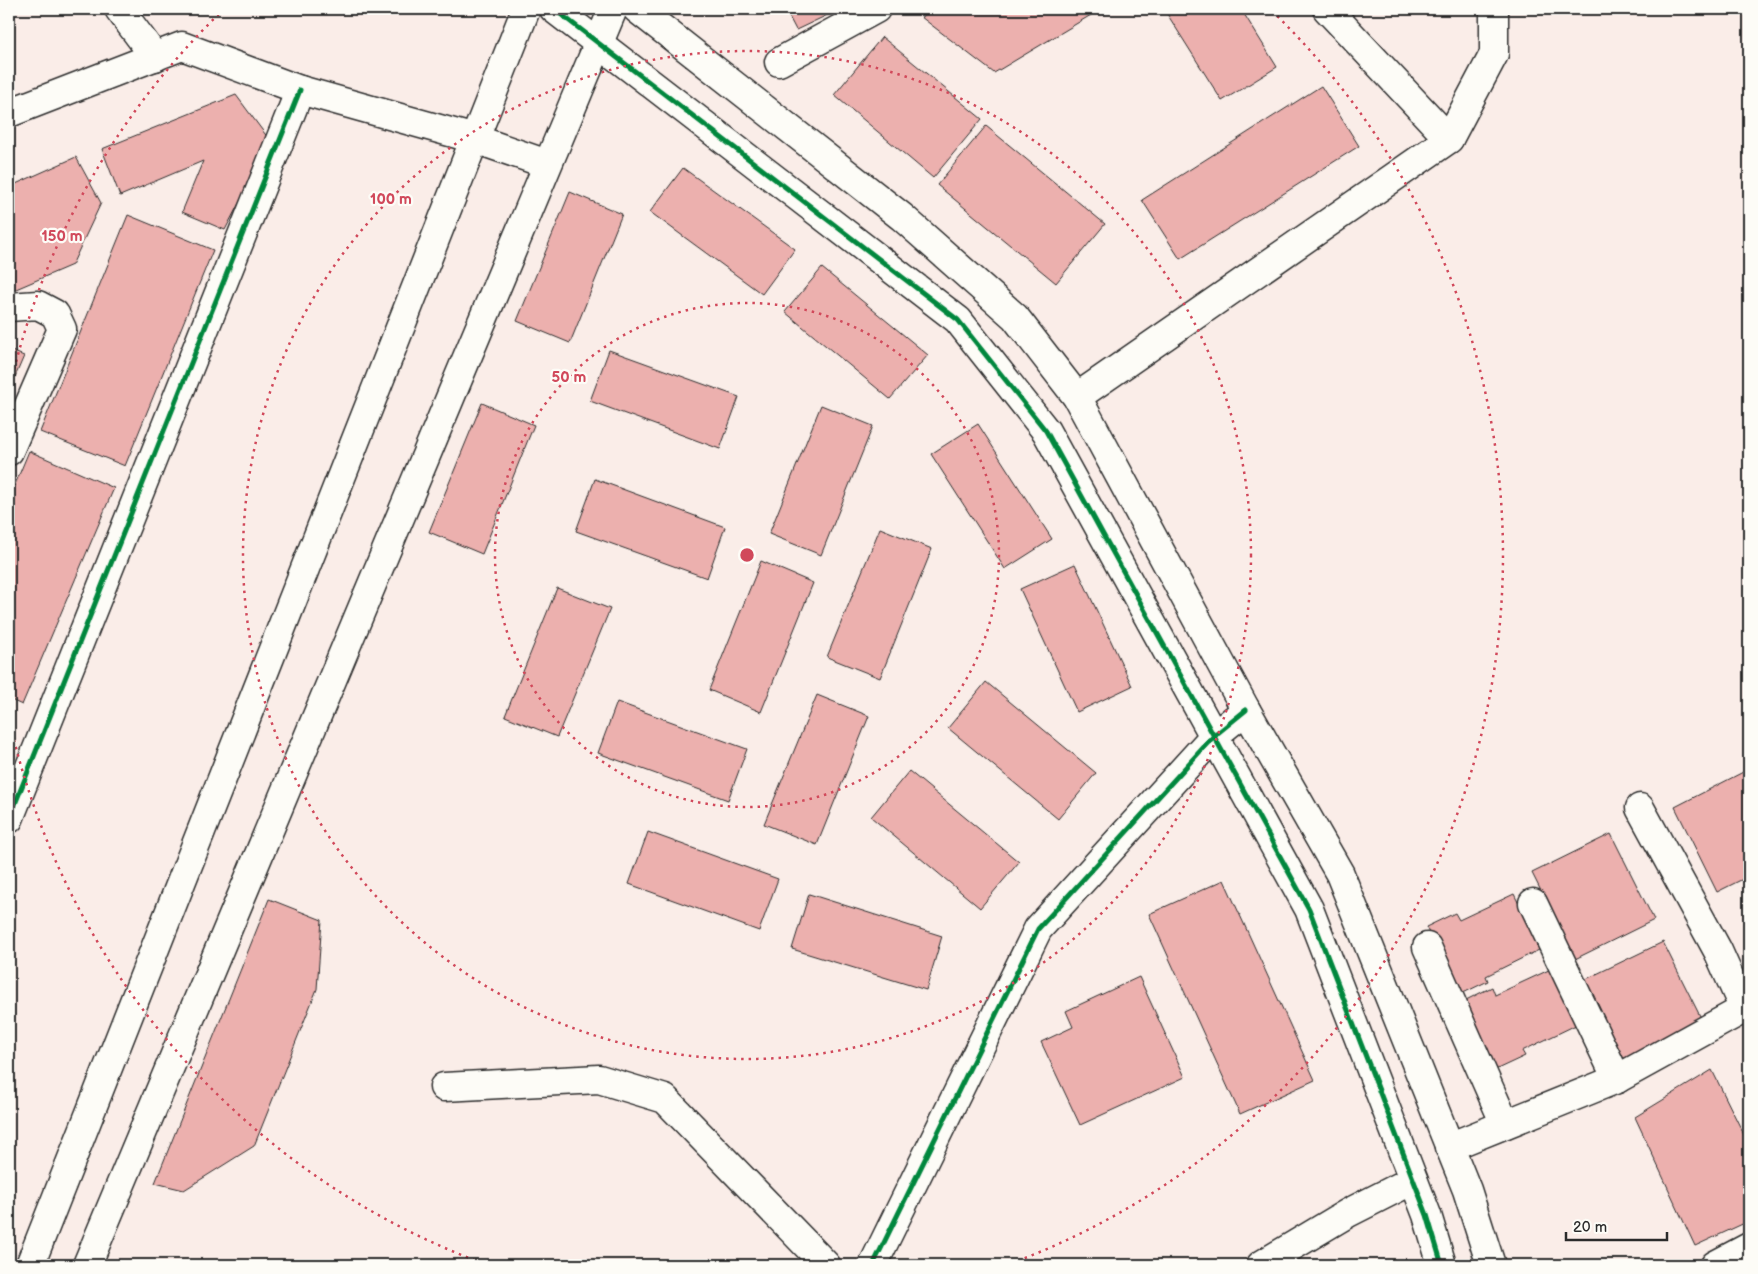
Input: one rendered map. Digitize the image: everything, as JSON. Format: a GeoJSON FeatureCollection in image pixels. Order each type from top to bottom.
{"type":"FeatureCollection","features":[{"type":"Feature","properties":{"kind":"street"},"geometry":{"type":"LineString","coordinates":[[119,9],[155,57]]}},
{"type":"Feature","properties":{"kind":"street"},"geometry":{"type":"LineString","coordinates":[[30,1265],[526,9]]}},
{"type":"Feature","properties":{"kind":"street"},"geometry":{"type":"LineString","coordinates":[[554,9],[958,320],[1046,431],[1309,909],[1427,1215],[1442,1265]]}},
{"type":"Feature","properties":{"kind":"street"},"geometry":{"type":"LineString","coordinates":[[87,1265],[613,9]]}},
{"type":"Feature","properties":{"kind":"street"},"geometry":{"type":"LineString","coordinates":[[637,9],[902,217],[1016,317],[1078,397],[1246,710],[1340,874],[1467,1190],[1491,1265]]}},
{"type":"Feature","properties":{"kind":"street"},"geometry":{"type":"LineString","coordinates":[[779,62],[876,9]]}},
{"type":"Feature","properties":{"kind":"street"},"geometry":{"type":"LineString","coordinates":[[1327,9],[1450,139]]}},
{"type":"Feature","properties":{"kind":"street"},"geometry":{"type":"LineString","coordinates":[[1078,397],[1450,139],[1494,54],[1494,9]]}},
{"type":"Feature","properties":{"kind":"street"},"geometry":{"type":"LineString","coordinates":[[9,113],[182,46],[300,90],[475,139],[547,164]]}},
{"type":"Feature","properties":{"kind":"street"},"geometry":{"type":"LineString","coordinates":[[9,819],[300,90]]}},
{"type":"Feature","properties":{"kind":"street"},"geometry":{"type":"LineString","coordinates":[[9,307],[38,305],[54,314],[62,329],[9,451]]}},
{"type":"Feature","properties":{"kind":"street"},"geometry":{"type":"LineString","coordinates":[[874,1265],[1038,929],[1214,736],[1246,710]]}},
{"type":"Feature","properties":{"kind":"street"},"geometry":{"type":"LineString","coordinates":[[1450,1147],[1617,1078],[1744,1009],[1718,951],[1640,808]]}},
{"type":"Feature","properties":{"kind":"street"},"geometry":{"type":"LineString","coordinates":[[1533,903],[1617,1078]]}},
{"type":"Feature","properties":{"kind":"street"},"geometry":{"type":"LineString","coordinates":[[1427,947],[1505,1124]]}},
{"type":"Feature","properties":{"kind":"street"},"geometry":{"type":"LineString","coordinates":[[444,1088],[598,1079],[665,1099],[826,1265]]}},
{"type":"Feature","properties":{"kind":"street"},"geometry":{"type":"LineString","coordinates":[[1261,1265],[1348,1212],[1413,1180]]}},
{"type":"Feature","properties":{"kind":"street"},"geometry":{"type":"LineString","coordinates":[[1715,1265],[1749,1247]]}},
{"type":"Feature","properties":{"kind":"building"},"geometry":{"type":"Polygon","coordinates":[[[785,9],[840,9],[796,30],[785,9]]]}},
{"type":"Feature","properties":{"kind":"building"},"geometry":{"type":"Polygon","coordinates":[[[936,9],[1101,9],[994,73],[921,17],[936,9]]]}},
{"type":"Feature","properties":{"kind":"building"},"geometry":{"type":"Polygon","coordinates":[[[1164,9],[1241,9],[1277,67],[1222,101],[1164,9]]]}},
{"type":"Feature","properties":{"kind":"building"},"geometry":{"type":"Polygon","coordinates":[[[882,37],[982,119],[933,178],[834,95],[882,37]]]}},
{"type":"Feature","properties":{"kind":"building"},"geometry":{"type":"Polygon","coordinates":[[[1321,86],[1359,146],[1180,259],[1142,200],[1321,86]]]}},
{"type":"Feature","properties":{"kind":"building"},"geometry":{"type":"Polygon","coordinates":[[[236,95],[271,142],[225,230],[182,212],[203,161],[120,196],[102,149],[236,95]]]}},
{"type":"Feature","properties":{"kind":"building"},"geometry":{"type":"Polygon","coordinates":[[[986,126],[1105,224],[1056,283],[937,185],[986,126]]]}},
{"type":"Feature","properties":{"kind":"building"},"geometry":{"type":"Polygon","coordinates":[[[76,157],[101,203],[72,265],[9,292],[9,187],[76,157]]]}},
{"type":"Feature","properties":{"kind":"building"},"geometry":{"type":"Polygon","coordinates":[[[683,168],[795,249],[762,294],[650,212],[683,168]]]}},
{"type":"Feature","properties":{"kind":"building"},"geometry":{"type":"Polygon","coordinates":[[[570,192],[622,214],[570,343],[517,321],[570,192]]]}},
{"type":"Feature","properties":{"kind":"building"},"geometry":{"type":"Polygon","coordinates":[[[128,215],[213,250],[125,466],[40,432],[128,215]]]}},
{"type":"Feature","properties":{"kind":"building"},"geometry":{"type":"Polygon","coordinates":[[[822,268],[928,355],[890,399],[785,312],[822,268]]]}},
{"type":"Feature","properties":{"kind":"building"},"geometry":{"type":"Polygon","coordinates":[[[9,350],[24,356],[9,391],[9,350]]]}},
{"type":"Feature","properties":{"kind":"building"},"geometry":{"type":"Polygon","coordinates":[[[609,350],[739,397],[720,449],[590,401],[609,350]]]}},
{"type":"Feature","properties":{"kind":"building"},"geometry":{"type":"Polygon","coordinates":[[[482,403],[534,425],[482,554],[429,532],[482,403]]]}},
{"type":"Feature","properties":{"kind":"building"},"geometry":{"type":"Polygon","coordinates":[[[821,405],[873,426],[821,555],[769,534],[821,405]]]}},
{"type":"Feature","properties":{"kind":"building"},"geometry":{"type":"Polygon","coordinates":[[[978,424],[1052,539],[1005,569],[931,454],[978,424]]]}},
{"type":"Feature","properties":{"kind":"building"},"geometry":{"type":"Polygon","coordinates":[[[29,451],[114,488],[22,705],[9,699],[9,499],[29,451]]]}},
{"type":"Feature","properties":{"kind":"building"},"geometry":{"type":"Polygon","coordinates":[[[595,479],[725,527],[707,578],[576,531],[595,479]]]}},
{"type":"Feature","properties":{"kind":"building"},"geometry":{"type":"Polygon","coordinates":[[[880,528],[932,549],[880,678],[827,657],[880,528]]]}},
{"type":"Feature","properties":{"kind":"building"},"geometry":{"type":"Polygon","coordinates":[[[761,561],[813,583],[761,712],[709,690],[761,561]]]}},
{"type":"Feature","properties":{"kind":"building"},"geometry":{"type":"Polygon","coordinates":[[[1075,564],[1132,686],[1077,712],[1020,589],[1075,564]]]}},
{"type":"Feature","properties":{"kind":"building"},"geometry":{"type":"Polygon","coordinates":[[[557,588],[610,609],[557,737],[505,716],[557,588]]]}},
{"type":"Feature","properties":{"kind":"building"},"geometry":{"type":"Polygon","coordinates":[[[986,682],[1096,773],[1058,819],[948,728],[986,682]]]}},
{"type":"Feature","properties":{"kind":"building"},"geometry":{"type":"Polygon","coordinates":[[[817,695],[869,716],[817,845],[764,824],[817,695]]]}},
{"type":"Feature","properties":{"kind":"building"},"geometry":{"type":"Polygon","coordinates":[[[617,702],[747,749],[728,800],[598,753],[617,702]]]}},
{"type":"Feature","properties":{"kind":"building"},"geometry":{"type":"Polygon","coordinates":[[[1749,769],[1749,876],[1717,892],[1675,807],[1749,769]]]}},
{"type":"Feature","properties":{"kind":"building"},"geometry":{"type":"Polygon","coordinates":[[[909,771],[1019,862],[980,908],[871,817],[909,771]]]}},
{"type":"Feature","properties":{"kind":"building"},"geometry":{"type":"Polygon","coordinates":[[[648,832],[778,879],[759,931],[629,884],[648,832]]]}},
{"type":"Feature","properties":{"kind":"building"},"geometry":{"type":"Polygon","coordinates":[[[1611,834],[1654,920],[1575,959],[1532,873],[1611,834]]]}},
{"type":"Feature","properties":{"kind":"building"},"geometry":{"type":"Polygon","coordinates":[[[1224,880],[1315,1080],[1240,1114],[1149,914],[1224,880]]]}},
{"type":"Feature","properties":{"kind":"building"},"geometry":{"type":"Polygon","coordinates":[[[809,894],[942,936],[926,990],[792,949],[809,894]]]}},
{"type":"Feature","properties":{"kind":"building"},"geometry":{"type":"Polygon","coordinates":[[[1514,894],[1541,949],[1486,976],[1488,981],[1459,995],[1426,927],[1455,913],[1459,920],[1514,894]]]}},
{"type":"Feature","properties":{"kind":"building"},"geometry":{"type":"Polygon","coordinates":[[[269,899],[322,920],[317,989],[254,1146],[184,1190],[155,1183],[269,899]]]}},
{"type":"Feature","properties":{"kind":"building"},"geometry":{"type":"Polygon","coordinates":[[[1663,942],[1706,1028],[1627,1066],[1584,980],[1663,942]]]}},
{"type":"Feature","properties":{"kind":"building"},"geometry":{"type":"Polygon","coordinates":[[[1551,969],[1578,1024],[1522,1051],[1525,1056],[1495,1070],[1462,1002],[1492,987],[1495,995],[1551,969]]]}},
{"type":"Feature","properties":{"kind":"building"},"geometry":{"type":"Polygon","coordinates":[[[1139,977],[1185,1077],[1080,1125],[1041,1042],[1073,1027],[1066,1011],[1139,977]]]}},
{"type":"Feature","properties":{"kind":"building"},"geometry":{"type":"Polygon","coordinates":[[[1712,1070],[1749,1145],[1749,1221],[1695,1246],[1635,1117],[1712,1070]]]}},
{"type":"Feature","properties":{"kind":"cycle path"},"geometry":{"type":"LineString","coordinates":[[554,9],[958,320],[1046,431],[1309,909],[1427,1215],[1442,1265]]}},
{"type":"Feature","properties":{"kind":"cycle path"},"geometry":{"type":"LineString","coordinates":[[9,819],[300,90]]}},
{"type":"Feature","properties":{"kind":"cycle path"},"geometry":{"type":"LineString","coordinates":[[873,1265],[1038,929],[1214,736],[1246,710]]}}]}
